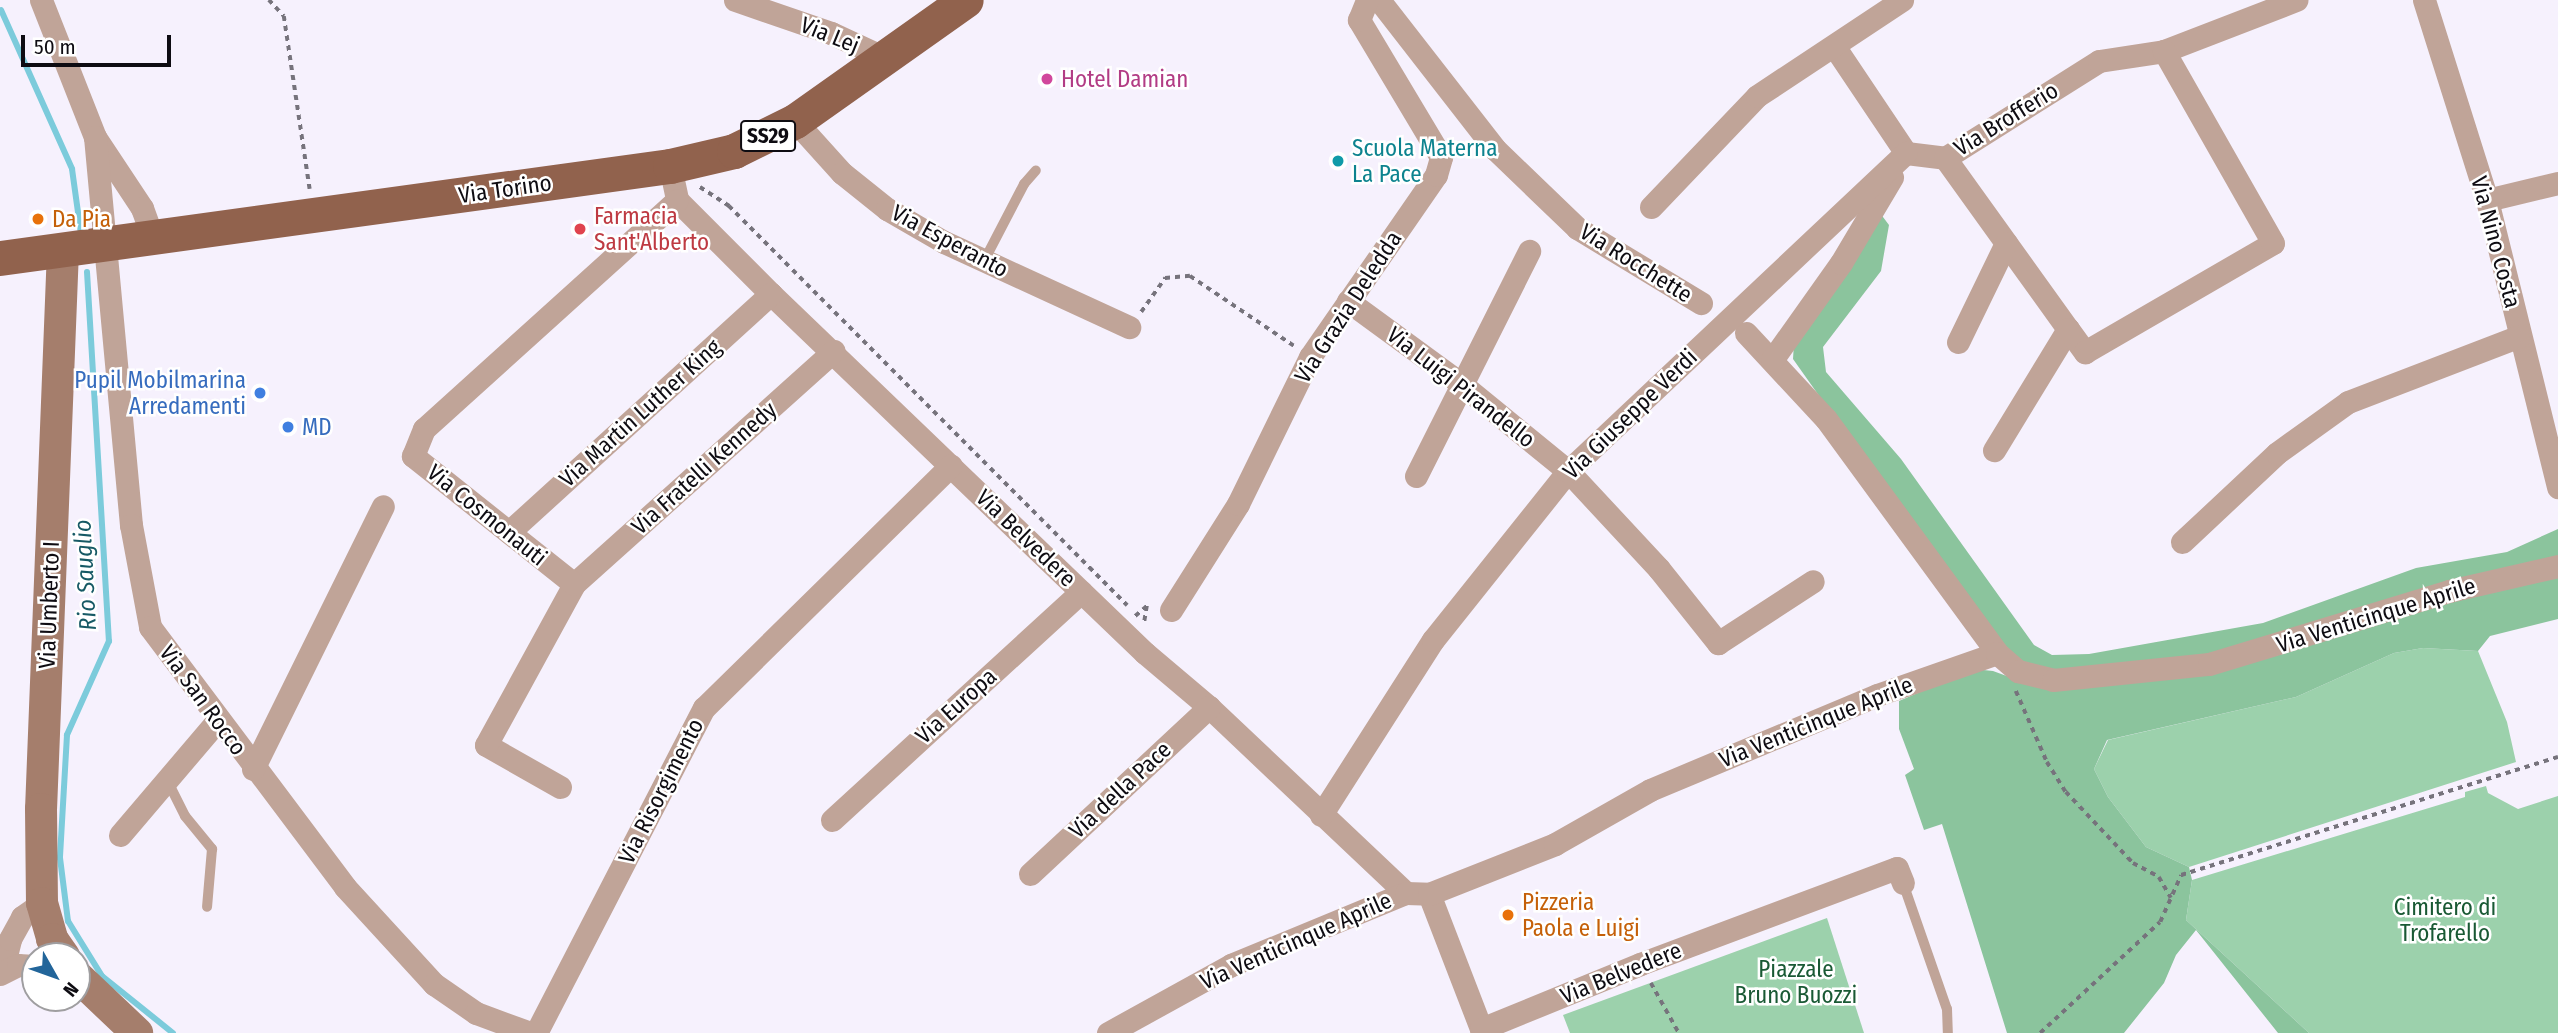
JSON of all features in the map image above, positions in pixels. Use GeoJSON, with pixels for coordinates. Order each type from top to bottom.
{"type":"FeatureCollection","features":[{"type":"Feature","properties":{"kind":"main road","name":"Via Torino"},"geometry":{"type":"LineString","coordinates":[[0,258],[313,216],[674,184],[795,121],[966,0]]}},
{"type":"Feature","properties":{"kind":"street"},"geometry":{"type":"LineString","coordinates":[[41,0],[95,138],[142,208],[153,238]]}},
{"type":"Feature","properties":{"kind":"street","name":"Via Lej"},"geometry":{"type":"LineString","coordinates":[[736,0],[831,33],[885,58]]}},
{"type":"Feature","properties":{"kind":"street","name":"Via Grazia Deledda"},"geometry":{"type":"LineString","coordinates":[[1171,610],[1238,504],[1310,357],[1436,176],[1441,158],[1359,20],[1367,0]]}},
{"type":"Feature","properties":{"kind":"street","name":"Via Rocchette"},"geometry":{"type":"LineString","coordinates":[[1380,0],[1495,149],[1577,228],[1701,303]]}},
{"type":"Feature","properties":{"kind":"street"},"geometry":{"type":"LineString","coordinates":[[1651,207],[1757,96],[1902,0]]}},
{"type":"Feature","properties":{"kind":"street","name":"Via Brofferio"},"geometry":{"type":"LineString","coordinates":[[1906,153],[1945,158],[2099,61],[2164,51],[2296,0]]}},
{"type":"Feature","properties":{"kind":"street","name":"Via Nino Costa"},"geometry":{"type":"LineString","coordinates":[[2424,0],[2487,200],[2558,487]]}},
{"type":"Feature","properties":{"kind":"street"},"geometry":{"type":"LineString","coordinates":[[1772,360],[1842,263],[1906,153],[1834,46]]}},
{"type":"Feature","properties":{"kind":"street"},"geometry":{"type":"LineString","coordinates":[[1945,158],[2085,352],[2273,243],[2164,51]]}},
{"type":"Feature","properties":{"kind":"street","name":"Via Esperanto"},"geometry":{"type":"LineString","coordinates":[[795,121],[842,173],[887,209],[984,261],[1129,327]]}},
{"type":"Feature","properties":{"kind":"street","name":"Via San Rocco"},"geometry":{"type":"LineString","coordinates":[[95,138],[131,525],[150,627],[253,769],[345,887],[434,984],[476,1013],[530,1033]]}},
{"type":"Feature","properties":{"kind":"street","name":"Via Giuseppe Verdi"},"geometry":{"type":"LineString","coordinates":[[1321,815],[1433,640],[1568,471],[1906,153]]}},
{"type":"Feature","properties":{"kind":"street"},"geometry":{"type":"LineString","coordinates":[[2487,200],[2558,183]]}},
{"type":"Feature","properties":{"kind":"street","name":"Via Belvedere"},"geometry":{"type":"LineString","coordinates":[[674,184],[771,294],[835,351],[1081,592],[1209,707],[1321,815],[1418,893],[1482,1031],[1640,964],[1900,876]]}},
{"type":"Feature","properties":{"kind":"street","name":"Via Cosmonauti"},"geometry":{"type":"LineString","coordinates":[[574,584],[413,456],[416,444],[424,429],[674,184]]}},
{"type":"Feature","properties":{"kind":"street"},"geometry":{"type":"LineString","coordinates":[[1958,342],[2006,243]]}},
{"type":"Feature","properties":{"kind":"street","name":"Via Umberto I"},"geometry":{"type":"LineString","coordinates":[[54,942],[43,903],[41,809],[63,250]]}},
{"type":"Feature","properties":{"kind":"street"},"geometry":{"type":"LineString","coordinates":[[1416,476],[1460,383],[1529,251]]}},
{"type":"Feature","properties":{"kind":"street","name":"Via Martin Luther King"},"geometry":{"type":"LineString","coordinates":[[509,532],[771,294]]}},
{"type":"Feature","properties":{"kind":"street","name":"Via Luigi Pirandello"},"geometry":{"type":"LineString","coordinates":[[1348,302],[1460,383],[1568,471],[1659,569],[1718,643],[1813,581]]}},
{"type":"Feature","properties":{"kind":"street"},"geometry":{"type":"LineString","coordinates":[[1994,450],[2068,329]]}},
{"type":"Feature","properties":{"kind":"street"},"geometry":{"type":"LineString","coordinates":[[1746,333],[1826,419],[1997,653]]}},
{"type":"Feature","properties":{"kind":"street"},"geometry":{"type":"LineString","coordinates":[[2182,542],[2277,453],[2348,402],[2520,336]]}},
{"type":"Feature","properties":{"kind":"street","name":"Via Fratelli Kennedy"},"geometry":{"type":"LineString","coordinates":[[574,584],[835,351]]}},
{"type":"Feature","properties":{"kind":"street","name":"Via Risorgimento"},"geometry":{"type":"LineString","coordinates":[[536,1033],[704,708],[951,464]]}},
{"type":"Feature","properties":{"kind":"street"},"geometry":{"type":"LineString","coordinates":[[253,769],[383,506]]}},
{"type":"Feature","properties":{"kind":"street","name":"Via Venticinque Aprile"},"geometry":{"type":"LineString","coordinates":[[1108,1033],[1231,965],[1555,844],[1650,790],[1877,695],[1997,653],[2018,671],[2053,680],[2209,664],[2449,591],[2558,566]]}},
{"type":"Feature","properties":{"kind":"street"},"geometry":{"type":"LineString","coordinates":[[560,787],[486,745],[574,584]]}},
{"type":"Feature","properties":{"kind":"street","name":"Via Europa"},"geometry":{"type":"LineString","coordinates":[[832,820],[1081,592]]}},
{"type":"Feature","properties":{"kind":"street","name":"Via della Pace"},"geometry":{"type":"LineString","coordinates":[[1030,874],[1209,707]]}},
{"type":"Feature","properties":{"kind":"street"},"geometry":{"type":"LineString","coordinates":[[120,835],[218,720]]}},
{"type":"Feature","properties":{"kind":"street"},"geometry":{"type":"LineString","coordinates":[[1,973],[10,939],[22,917],[43,903]]}},
{"type":"Feature","properties":{"kind":"street"},"geometry":{"type":"LineString","coordinates":[[1,973],[21,965]]}},
{"type":"Feature","properties":{"kind":"street","name":"Via Umberto I"},"geometry":{"type":"LineString","coordinates":[[91,988],[137,1033]]}},
{"type":"Feature","properties":{"kind":"lane"},"geometry":{"type":"LineString","coordinates":[[984,261],[1024,184],[1037,170]]}},
{"type":"Feature","properties":{"kind":"lane"},"geometry":{"type":"LineString","coordinates":[[167,780],[185,816],[212,849],[207,907]]}},
{"type":"Feature","properties":{"kind":"lane"},"geometry":{"type":"LineString","coordinates":[[1900,876],[1947,1009],[1948,1033]]}},
{"type":"Feature","properties":{"kind":"path"},"geometry":{"type":"LineString","coordinates":[[269,0],[284,16],[313,216]]}},
{"type":"Feature","properties":{"kind":"path"},"geometry":{"type":"LineString","coordinates":[[674,184],[694,183],[729,206],[1126,602],[1130,620],[1147,606],[1142,636],[1171,610]]}},
{"type":"Feature","properties":{"kind":"path"},"geometry":{"type":"LineString","coordinates":[[1129,327],[1166,278],[1190,276],[1310,357]]}},
{"type":"Feature","properties":{"kind":"path"},"geometry":{"type":"LineString","coordinates":[[1997,653],[2047,762],[2066,792],[2133,863],[2160,877],[2171,898]]}},
{"type":"Feature","properties":{"kind":"path"},"geometry":{"type":"LineString","coordinates":[[2040,1033],[2160,922],[2181,874],[2558,757]]}},
{"type":"Feature","properties":{"kind":"path"},"geometry":{"type":"LineString","coordinates":[[1640,964],[1679,1033]]}},
{"type":"Feature","properties":{"kind":"green space"},"geometry":{"type":"Polygon","coordinates":[[[1880,213],[1889,225],[1881,271],[1823,347],[1826,372],[1901,459],[2034,645],[2052,655],[2089,654],[2263,623],[2416,568],[2507,552],[2558,529],[2558,559],[2205,656],[2056,674],[2020,664],[1946,575],[1793,359],[1794,343],[1880,213]]]}},
{"type":"Feature","properties":{"kind":"green space"},"geometry":{"type":"Polygon","coordinates":[[[2558,574],[2558,619],[2490,636],[2478,651],[2423,648],[2394,653],[2296,697],[2107,740],[2094,769],[2108,797],[2146,847],[2189,867],[2192,880],[2186,920],[2309,1033],[2278,1033],[2196,930],[2176,955],[2164,983],[2124,1033],[2007,1033],[1942,824],[1924,830],[1905,775],[1914,769],[1899,729],[1899,701],[1974,669],[1993,671],[2037,687],[2180,676],[2283,654],[2452,596],[2558,574]]]}},
{"type":"Feature","properties":{"kind":"green space"},"geometry":{"type":"Polygon","coordinates":[[[2423,648],[2478,651],[2507,722],[2516,762],[2189,867],[2146,847],[2108,797],[2094,769],[2108,740],[2296,697],[2394,653],[2423,648]]]}},
{"type":"Feature","properties":{"kind":"green space","name":"Cimitero di Trofarello"},"geometry":{"type":"Polygon","coordinates":[[[2486,786],[2488,793],[2518,809],[2558,796],[2558,1033],[2309,1033],[2186,920],[2192,880],[2465,797],[2465,792],[2486,786]]]}},
{"type":"Feature","properties":{"kind":"green space","name":"Piazzale Bruno Buozzi"},"geometry":{"type":"Polygon","coordinates":[[[1827,918],[1864,1033],[1570,1033],[1563,1015],[1827,918]]]}},
{"type":"Feature","properties":{"kind":"waterway","name":"Rio Sauglio"},"geometry":{"type":"LineString","coordinates":[[1,10],[72,169],[81,234]]}},
{"type":"Feature","properties":{"kind":"waterway","name":"Rio Sauglio"},"geometry":{"type":"LineString","coordinates":[[87,272],[109,641],[67,735],[60,858],[68,921],[102,976],[173,1033]]}},
{"type":"Feature","properties":{"kind":"place","name":"Hotel Damian"},"geometry":{"type":"Point","coordinates":[1047,79]}},
{"type":"Feature","properties":{"kind":"place","name":"Scuola Materna La Pace"},"geometry":{"type":"Point","coordinates":[1338,161]}},
{"type":"Feature","properties":{"kind":"place","name":"Da Pia"},"geometry":{"type":"Point","coordinates":[38,219]}},
{"type":"Feature","properties":{"kind":"place","name":"Farmacia Sant'Alberto"},"geometry":{"type":"Point","coordinates":[580,229]}},
{"type":"Feature","properties":{"kind":"place","name":"Pupil Mobilmarina Arredamenti"},"geometry":{"type":"Point","coordinates":[260,393]}},
{"type":"Feature","properties":{"kind":"place","name":"MD"},"geometry":{"type":"Point","coordinates":[288,427]}},
{"type":"Feature","properties":{"kind":"place","name":"Pizzeria Paola e Luigi"},"geometry":{"type":"Point","coordinates":[1508,915]}}]}
